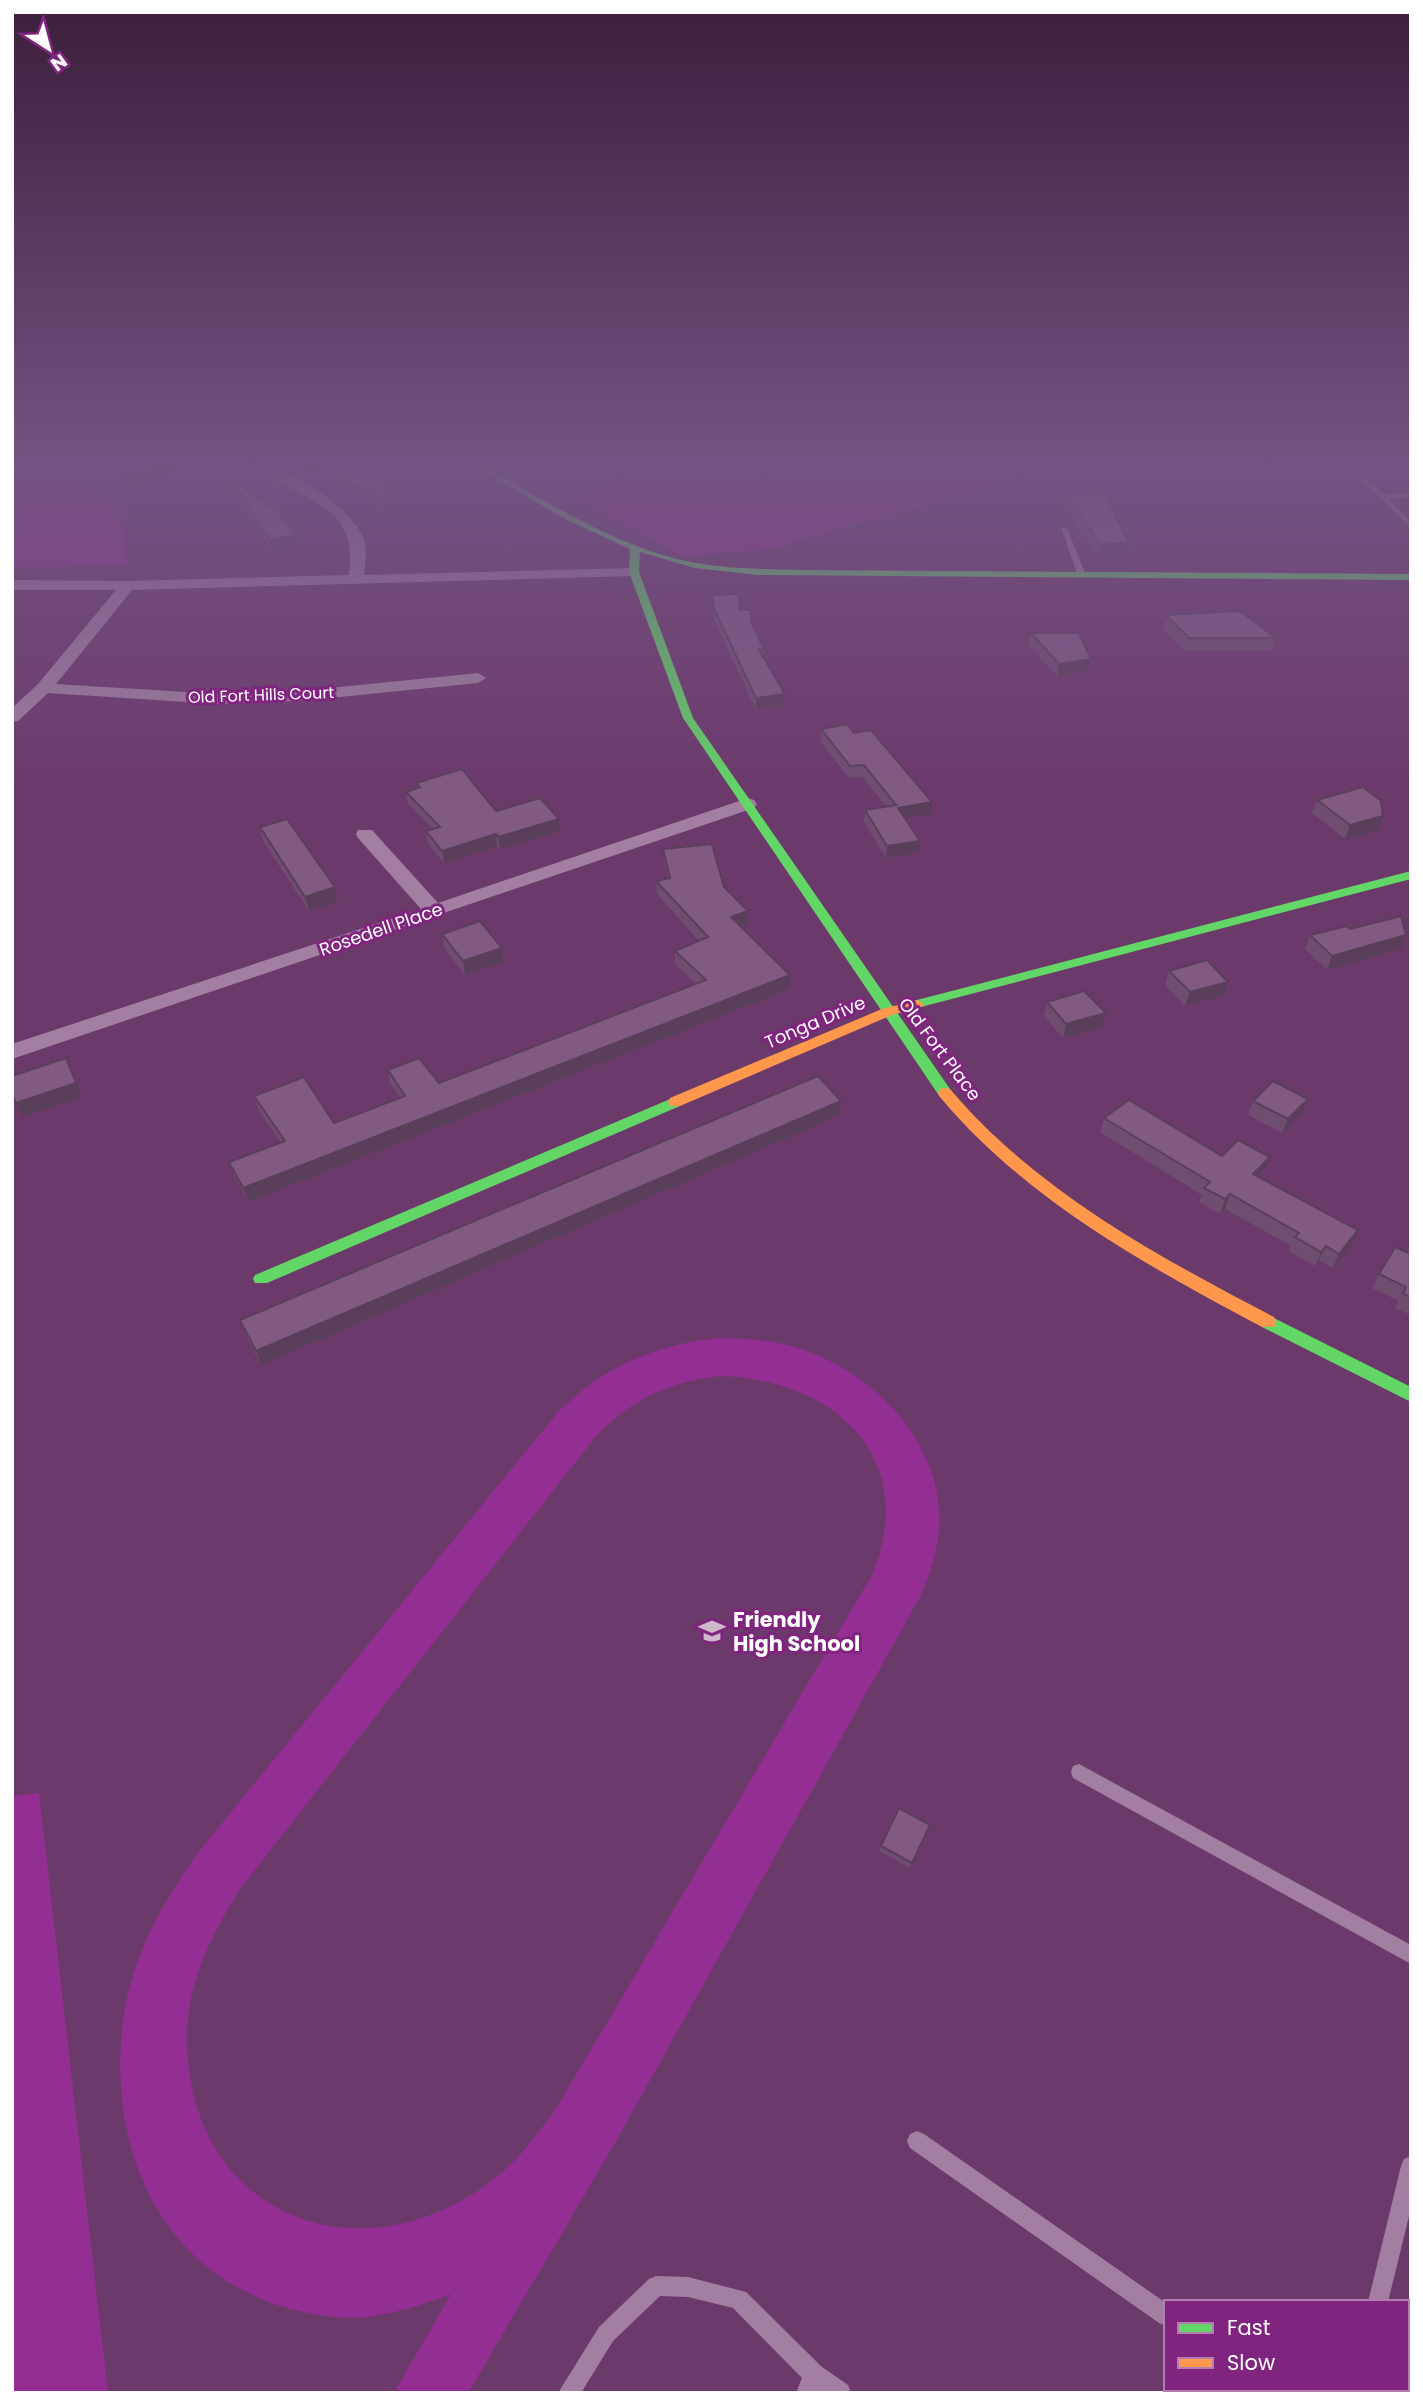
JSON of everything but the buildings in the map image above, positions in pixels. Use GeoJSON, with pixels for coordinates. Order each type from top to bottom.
{"type":"FeatureCollection","features":[{"type":"Feature","properties":{"kind":"street"},"geometry":{"type":"LineString","coordinates":[[356,574],[356,579]]}},
{"type":"Feature","properties":{"kind":"street"},"geometry":{"type":"LineString","coordinates":[[12,585],[128,586],[545,574]]}},
{"type":"Feature","properties":{"kind":"street","name":"Old Fort Place"},"geometry":{"type":"LineString","coordinates":[[635,574],[688,718],[887,1012],[952,1102],[1016,1162],[1105,1227],[1213,1294],[1411,1395]]}},
{"type":"Feature","properties":{"kind":"street"},"geometry":{"type":"LineString","coordinates":[[964,574],[1411,577]]}},
{"type":"Feature","properties":{"kind":"street"},"geometry":{"type":"LineString","coordinates":[[12,717],[44,688],[128,586]]}},
{"type":"Feature","properties":{"kind":"street","name":"Old Fort Hills Court"},"geometry":{"type":"LineString","coordinates":[[44,688],[218,699],[300,696],[478,678]]}},
{"type":"Feature","properties":{"kind":"street","name":"Rosedell Place"},"geometry":{"type":"LineString","coordinates":[[12,1052],[748,804]]}},
{"type":"Feature","properties":{"kind":"street"},"geometry":{"type":"LineString","coordinates":[[365,834],[434,911]]}},
{"type":"Feature","properties":{"kind":"street","name":"Tonga Drive"},"geometry":{"type":"LineString","coordinates":[[261,1279],[887,1012],[1411,875]]}},
{"type":"Feature","properties":{"kind":"lane"},"geometry":{"type":"LineString","coordinates":[[1079,1772],[1411,1955]]}},
{"type":"Feature","properties":{"kind":"lane"},"geometry":{"type":"LineString","coordinates":[[917,2141],[1164,2315]]}},
{"type":"Feature","properties":{"kind":"lane"},"geometry":{"type":"LineString","coordinates":[[1378,2300],[1411,2166]]}},
{"type":"Feature","properties":{"kind":"lane"},"geometry":{"type":"LineString","coordinates":[[569,2393],[606,2334],[656,2286],[688,2287],[739,2299],[810,2384],[840,2393]]}},
{"type":"Feature","properties":{"kind":"shaded area"},"geometry":{"type":"Polygon","coordinates":[[[717,1338],[791,1346],[821,1357],[849,1372],[875,1391],[898,1414],[916,1440],[930,1468],[938,1499],[939,1531],[932,1565],[920,1597],[611,2150],[468,2393],[394,2393],[451,2294],[376,2316],[323,2316],[281,2306],[236,2287],[199,2260],[169,2227],[147,2189],[131,2147],[122,2102],[120,2055],[130,1987],[152,1928],[196,1855],[558,1412],[612,1370],[651,1353],[717,1338]],[[720,1376],[668,1388],[624,1411],[597,1435],[243,1885],[231,1904],[210,1942],[195,1983],[187,2026],[187,2048],[197,2107],[220,2156],[253,2192],[295,2216],[342,2228],[392,2225],[444,2209],[494,2179],[536,2136],[557,2107],[872,1575],[884,1533],[885,1495],[875,1461],[857,1433],[831,1409],[799,1392],[761,1381],[720,1376]]]}},
{"type":"Feature","properties":{"kind":"shaded area"},"geometry":{"type":"Polygon","coordinates":[[[39,1793],[108,2393],[12,2393],[12,1796],[39,1793]]]}},
{"type":"Feature","properties":{"kind":"traffic: fast"},"geometry":{"type":"LineString","coordinates":[[635,574],[688,718],[945,1093]]}},
{"type":"Feature","properties":{"kind":"traffic: fast"},"geometry":{"type":"LineString","coordinates":[[990,574],[1411,577]]}},
{"type":"Feature","properties":{"kind":"traffic: fast"},"geometry":{"type":"LineString","coordinates":[[917,1004],[1411,875]]}},
{"type":"Feature","properties":{"kind":"traffic: fast"},"geometry":{"type":"LineString","coordinates":[[261,1279],[675,1102]]}},
{"type":"Feature","properties":{"kind":"traffic: fast"},"geometry":{"type":"LineString","coordinates":[[1268,1322],[1411,1395]]}},
{"type":"Feature","properties":{"kind":"traffic: slow"},"geometry":{"type":"LineString","coordinates":[[675,1102],[887,1012],[917,1004]]}},
{"type":"Feature","properties":{"kind":"traffic: slow"},"geometry":{"type":"LineString","coordinates":[[945,1093],[1017,1163],[1085,1215],[1157,1261],[1268,1322]]}},
{"type":"Feature","properties":{"kind":"place","name":"Friendly High School"},"geometry":{"type":"Point","coordinates":[712,1631]}}]}
